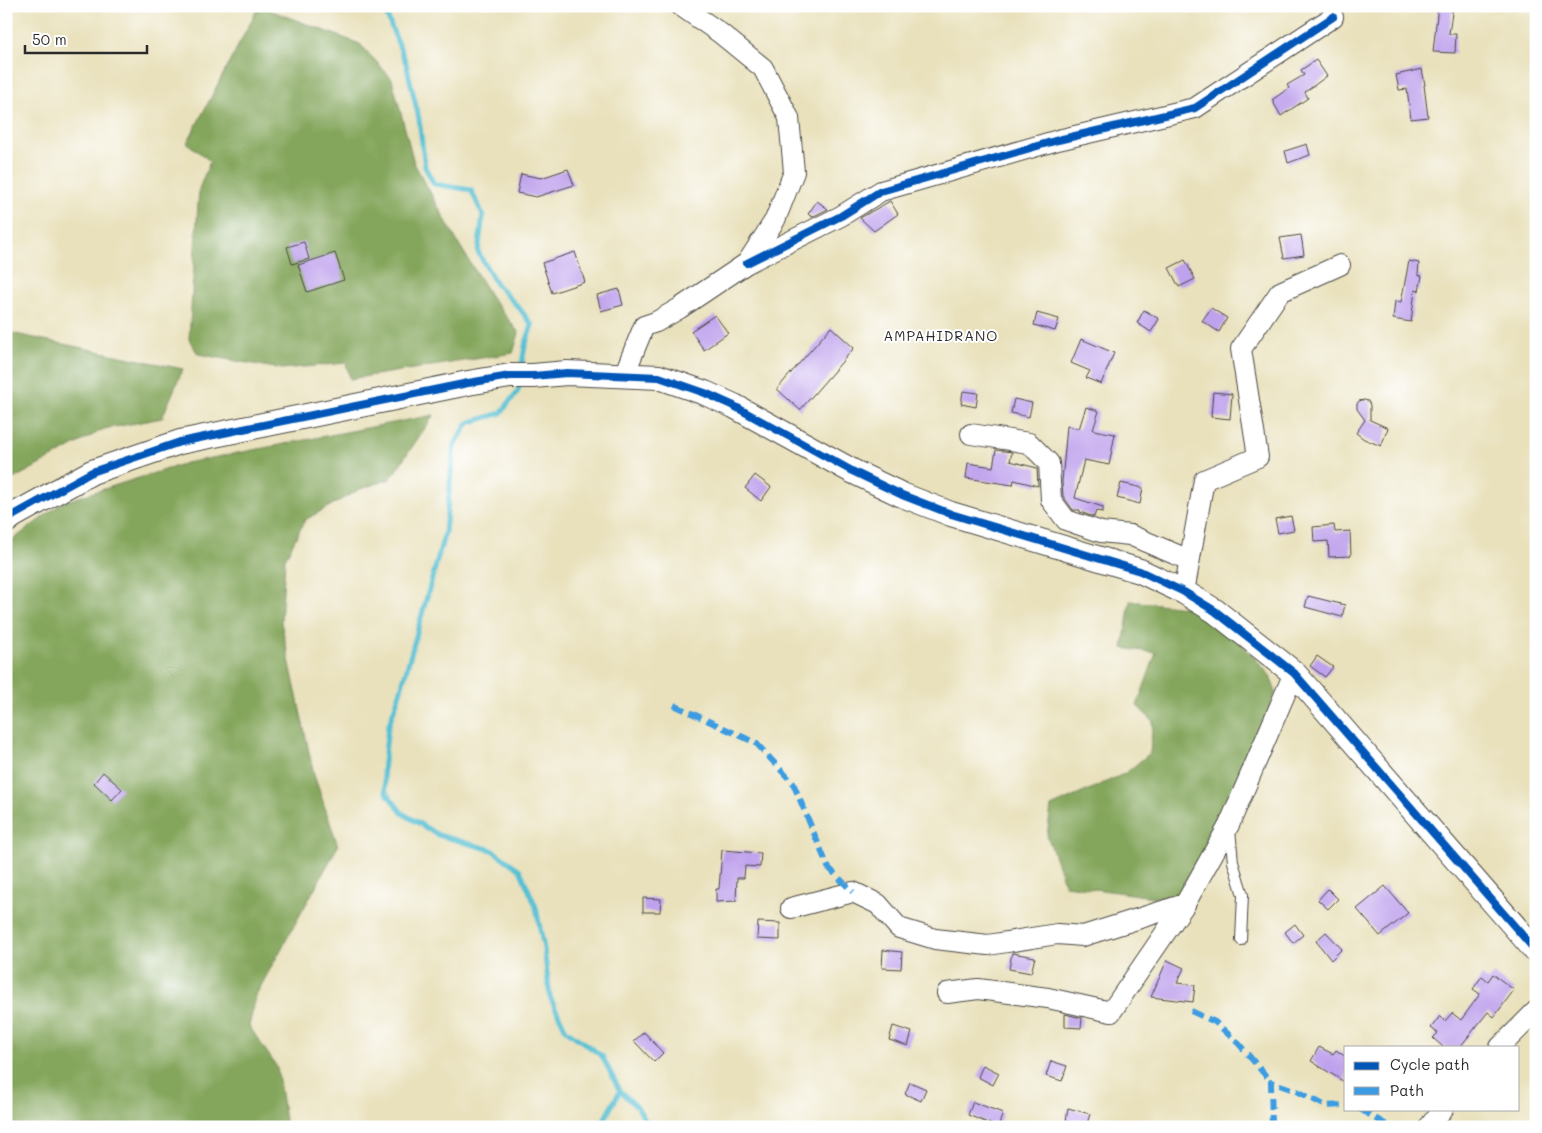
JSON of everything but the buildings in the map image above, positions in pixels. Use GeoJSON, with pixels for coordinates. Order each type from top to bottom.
{"type":"FeatureCollection","features":[{"type":"Feature","properties":{"kind":"street"},"geometry":{"type":"LineString","coordinates":[[680,6],[720,33],[763,68],[789,118],[794,172],[775,220],[747,263]]}},
{"type":"Feature","properties":{"kind":"street"},"geometry":{"type":"LineString","coordinates":[[624,375],[644,326],[656,322],[680,308],[747,263],[841,216],[881,191],[1058,140],[1195,108],[1333,17]]}},
{"type":"Feature","properties":{"kind":"street"},"geometry":{"type":"LineString","coordinates":[[1184,592],[1204,480],[1258,457],[1241,349],[1280,292],[1340,265]]}},
{"type":"Feature","properties":{"kind":"street"},"geometry":{"type":"LineString","coordinates":[[6,521],[92,472],[180,442],[510,376],[567,374],[659,377],[734,406],[852,471],[902,495],[951,514],[1140,571],[1184,592],[1215,611],[1294,674],[1536,951]]}},
{"type":"Feature","properties":{"kind":"street"},"geometry":{"type":"LineString","coordinates":[[971,434],[1029,443],[1049,462],[1051,500],[1066,520],[1101,532],[1130,535],[1189,560]]}},
{"type":"Feature","properties":{"kind":"street"},"geometry":{"type":"LineString","coordinates":[[947,993],[978,989],[1048,998],[1111,1012],[1185,904],[1230,825],[1294,674]]}},
{"type":"Feature","properties":{"kind":"street"},"geometry":{"type":"LineString","coordinates":[[791,908],[853,892],[878,904],[899,928],[935,939],[988,945],[1057,934],[1083,936],[1185,904]]}},
{"type":"Feature","properties":{"kind":"street"},"geometry":{"type":"LineString","coordinates":[[1501,1046],[1536,1011]]}},
{"type":"Feature","properties":{"kind":"street"},"geometry":{"type":"LineString","coordinates":[[1430,1127],[1442,1110]]}},
{"type":"Feature","properties":{"kind":"lane"},"geometry":{"type":"LineString","coordinates":[[1230,825],[1233,862],[1243,895],[1241,940]]}},
{"type":"Feature","properties":{"kind":"green space"},"geometry":{"type":"Polygon","coordinates":[[[259,6],[360,44],[392,79],[414,163],[457,241],[491,297],[519,333],[513,353],[350,379],[346,363],[281,369],[198,354],[189,339],[199,189],[210,161],[187,143],[259,6]]]}},
{"type":"Feature","properties":{"kind":"green space"},"geometry":{"type":"Polygon","coordinates":[[[6,332],[183,369],[162,418],[104,429],[6,483],[6,332]]]}},
{"type":"Feature","properties":{"kind":"green space"},"geometry":{"type":"Polygon","coordinates":[[[434,415],[390,479],[360,489],[305,520],[285,559],[281,622],[314,775],[338,846],[257,993],[249,1026],[277,1067],[286,1127],[6,1127],[6,545],[63,502],[186,463],[434,415]]]}},
{"type":"Feature","properties":{"kind":"green space"},"geometry":{"type":"Polygon","coordinates":[[[1130,601],[1186,607],[1222,622],[1269,674],[1276,692],[1216,828],[1175,900],[1065,885],[1047,835],[1051,807],[1126,773],[1150,753],[1153,721],[1137,706],[1156,653],[1123,648],[1130,601]]]}},
{"type":"Feature","properties":{"kind":"waterway"},"geometry":{"type":"LineString","coordinates":[[383,6],[406,63],[419,119],[425,167],[434,184],[471,190],[483,215],[478,252],[496,284],[520,309],[532,325],[525,346],[521,369]]}},
{"type":"Feature","properties":{"kind":"waterway"},"geometry":{"type":"LineString","coordinates":[[520,382],[518,391],[501,413],[468,423],[454,446],[445,532],[400,693],[388,727],[383,771],[386,792],[402,813],[438,835],[492,850],[520,870],[536,907],[550,997],[566,1030],[602,1056],[620,1091],[638,1108],[649,1127]]}},
{"type":"Feature","properties":{"kind":"waterway"},"geometry":{"type":"LineString","coordinates":[[600,1127],[620,1091]]}},
{"type":"Feature","properties":{"kind":"marked path"},"geometry":{"type":"LineString","coordinates":[[674,705],[756,743],[793,783],[828,867],[853,892]]}},
{"type":"Feature","properties":{"kind":"marked path"},"geometry":{"type":"LineString","coordinates":[[1191,1011],[1215,1022],[1239,1044],[1271,1082]]}},
{"type":"Feature","properties":{"kind":"marked path"},"geometry":{"type":"LineString","coordinates":[[1272,1127],[1271,1082],[1297,1091],[1326,1106],[1344,1105]]}},
{"type":"Feature","properties":{"kind":"marked path"},"geometry":{"type":"LineString","coordinates":[[1362,1110],[1390,1127]]}},
{"type":"Feature","properties":{"kind":"cycle path"},"geometry":{"type":"LineString","coordinates":[[747,263],[841,216],[881,191],[1058,140],[1195,108],[1333,17]]}},
{"type":"Feature","properties":{"kind":"cycle path"},"geometry":{"type":"LineString","coordinates":[[6,521],[92,472],[180,442],[510,376],[567,373],[659,377],[705,393],[734,406],[852,471],[902,495],[951,514],[1140,571],[1184,592],[1215,611],[1294,673],[1536,951]]}},
{"type":"Feature","properties":{"kind":"district","name":"AMPAHIDRANO"},"geometry":{"type":"Point","coordinates":[941,335]}}]}
